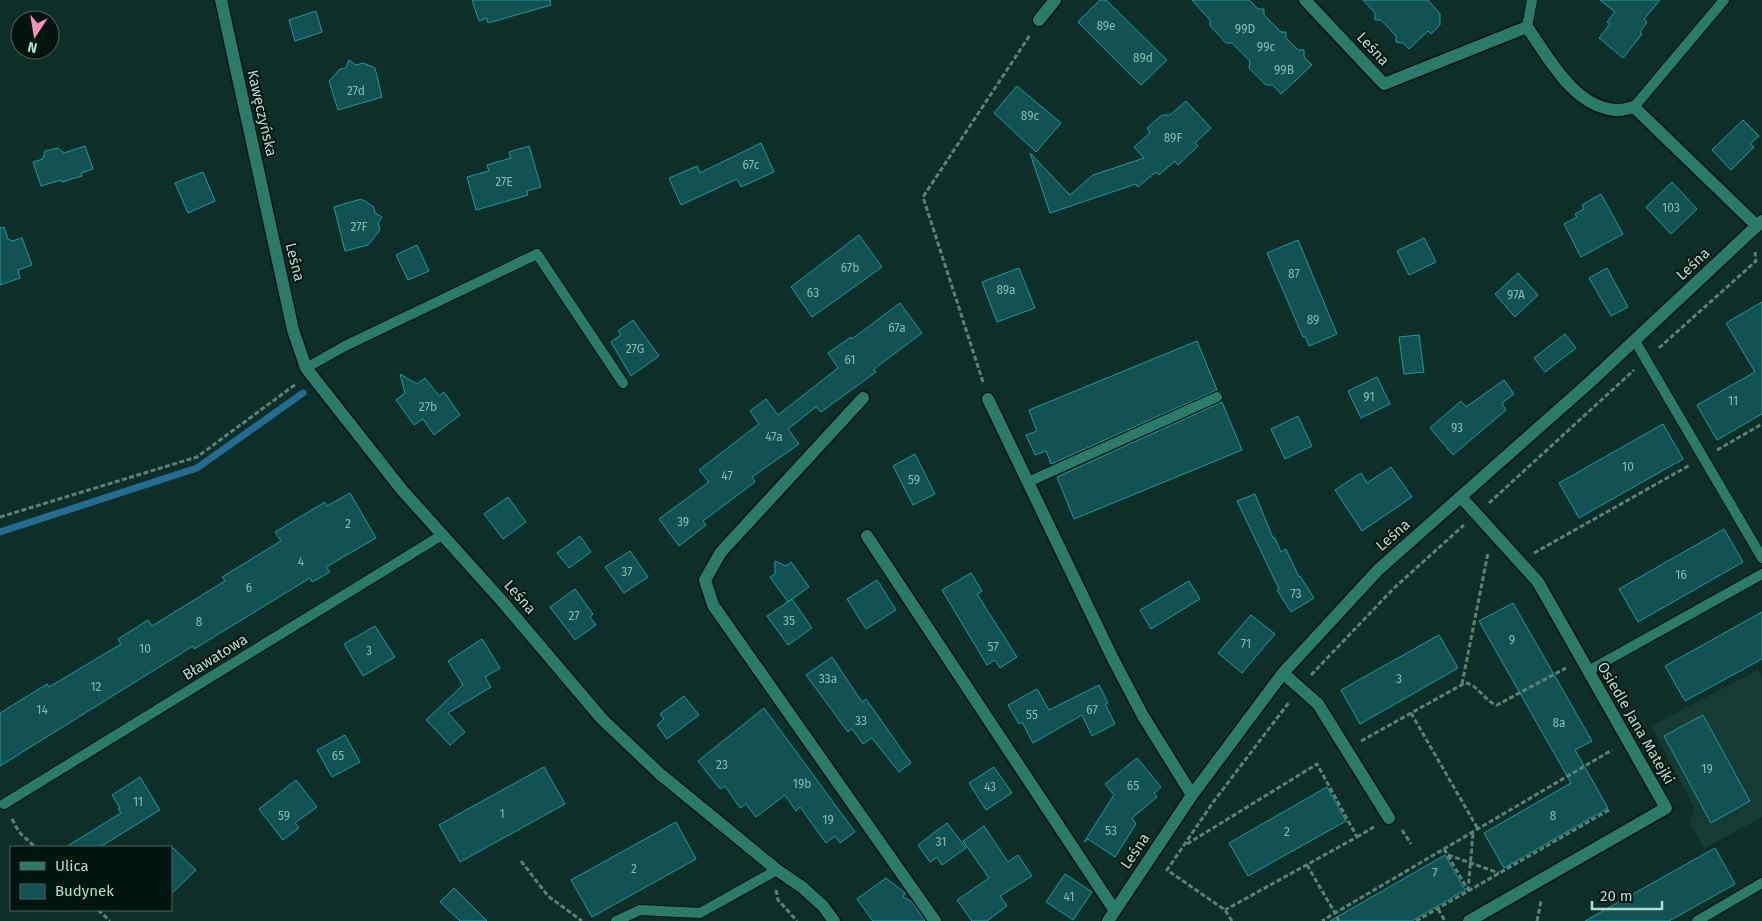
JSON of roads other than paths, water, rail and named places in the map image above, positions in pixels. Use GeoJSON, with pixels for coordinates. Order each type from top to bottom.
{"type":"FeatureCollection","features":[{"type":"Feature","properties":{"kind":"street","name":"Kawęczyńska"},"geometry":{"type":"LineString","coordinates":[[221,0],[270,233]]}},
{"type":"Feature","properties":{"kind":"street"},"geometry":{"type":"LineString","coordinates":[[1039,20],[1055,0]]}},
{"type":"Feature","properties":{"kind":"street","name":"Leśna"},"geometry":{"type":"LineString","coordinates":[[1305,0],[1384,84],[1527,27]]}},
{"type":"Feature","properties":{"kind":"street"},"geometry":{"type":"LineString","coordinates":[[1527,27],[1560,74],[1579,94],[1602,107],[1617,110],[1634,106]]}},
{"type":"Feature","properties":{"kind":"street","name":"Leśna"},"geometry":{"type":"LineString","coordinates":[[1111,916],[1192,795],[1283,673],[1378,570],[1760,226],[1634,106]]}},
{"type":"Feature","properties":{"kind":"street","name":"Leśna"},"geometry":{"type":"LineString","coordinates":[[270,233],[293,330],[308,371],[402,490],[501,600],[602,719],[638,754],[823,906],[834,921]]}},
{"type":"Feature","properties":{"kind":"street"},"geometry":{"type":"LineString","coordinates":[[862,398],[721,552],[705,580],[713,605],[935,921]]}},
{"type":"Feature","properties":{"kind":"street"},"geometry":{"type":"LineString","coordinates":[[988,399],[1113,659],[1143,716],[1192,795]]}},
{"type":"Feature","properties":{"kind":"street","name":"Osiedle Jana Matejki"},"geometry":{"type":"LineString","coordinates":[[1461,497],[1538,582],[1666,808],[1469,921]]}},
{"type":"Feature","properties":{"kind":"street"},"geometry":{"type":"LineString","coordinates":[[867,536],[1111,916]]}},
{"type":"Feature","properties":{"kind":"street"},"geometry":{"type":"LineString","coordinates":[[1283,673],[1318,704],[1388,818]]}},
{"type":"Feature","properties":{"kind":"lane"},"geometry":{"type":"LineString","coordinates":[[1527,27],[1532,0]]}},
{"type":"Feature","properties":{"kind":"lane"},"geometry":{"type":"LineString","coordinates":[[1634,106],[1724,0]]}},
{"type":"Feature","properties":{"kind":"lane"},"geometry":{"type":"LineString","coordinates":[[308,371],[345,346],[537,254],[623,384]]}},
{"type":"Feature","properties":{"kind":"lane"},"geometry":{"type":"LineString","coordinates":[[1635,340],[1762,558]]}},
{"type":"Feature","properties":{"kind":"lane"},"geometry":{"type":"LineString","coordinates":[[1028,482],[1217,397]]}},
{"type":"Feature","properties":{"kind":"lane","name":"Bławatowa"},"geometry":{"type":"LineString","coordinates":[[4,804],[442,535]]}},
{"type":"Feature","properties":{"kind":"lane"},"geometry":{"type":"LineString","coordinates":[[1588,671],[1762,574]]}},
{"type":"Feature","properties":{"kind":"lane"},"geometry":{"type":"LineString","coordinates":[[616,921],[640,910],[700,914],[777,870]]}},
{"type":"Feature","properties":{"kind":"lane"},"geometry":{"type":"LineString","coordinates":[[1697,921],[1762,882]]}},
{"type":"Feature","properties":{"kind":"waterway"},"geometry":{"type":"LineString","coordinates":[[0,532],[197,468],[303,393]]}}]}
